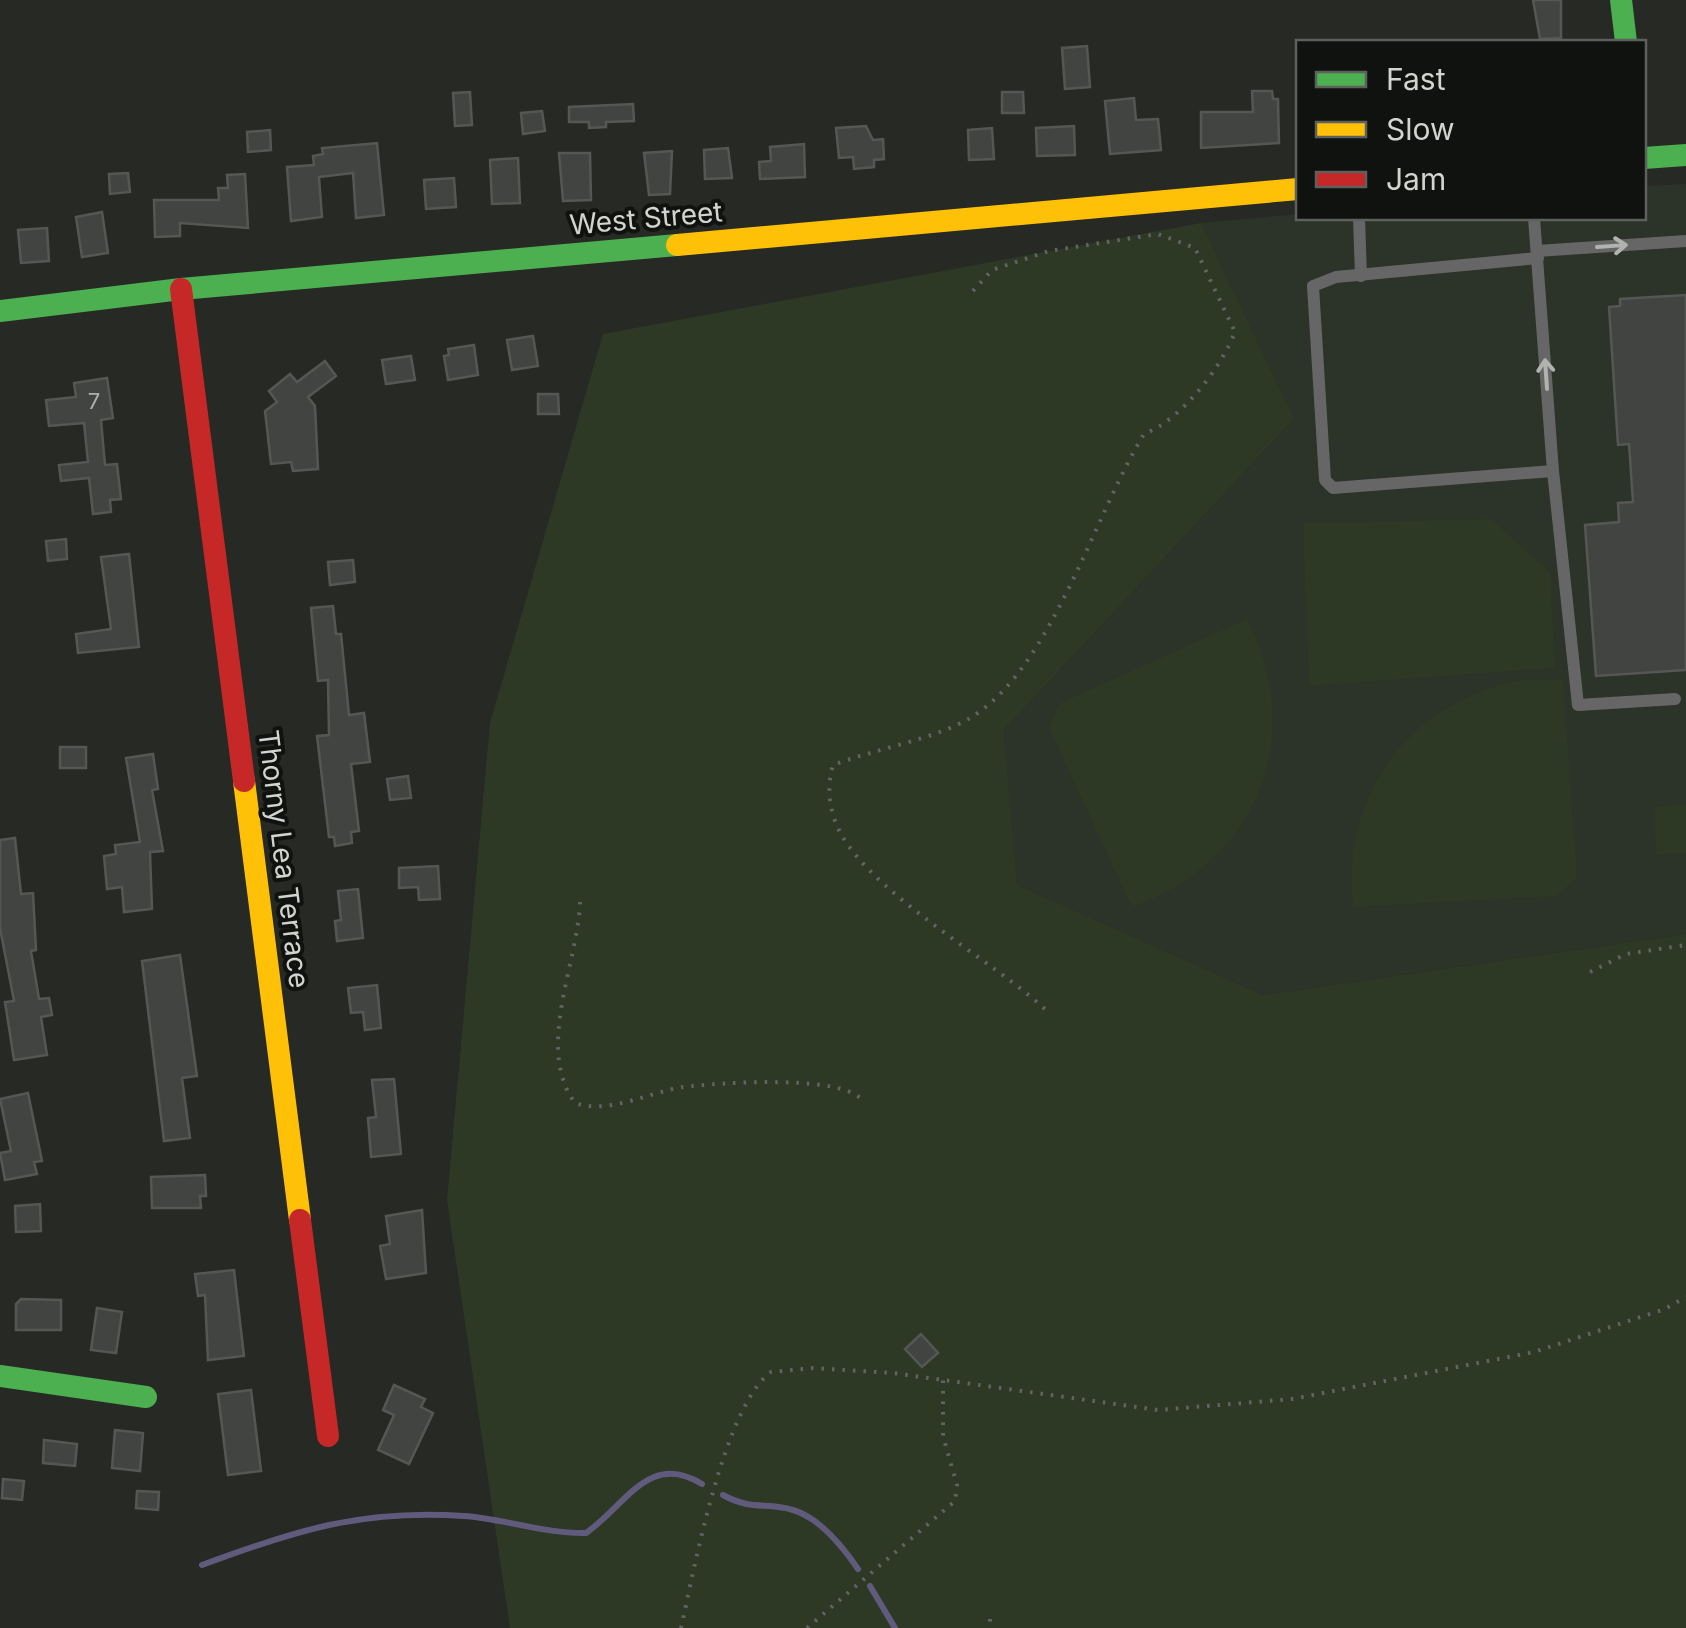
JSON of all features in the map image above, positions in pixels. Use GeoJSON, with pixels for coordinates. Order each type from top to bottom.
{"type":"FeatureCollection","features":[{"type":"Feature","properties":{"kind":"street"},"geometry":{"type":"LineString","coordinates":[[1621,0],[1626,40]]}},
{"type":"Feature","properties":{"kind":"street"},"geometry":{"type":"LineString","coordinates":[[1646,158],[1686,155]]}},
{"type":"Feature","properties":{"kind":"street","name":"West Street"},"geometry":{"type":"LineString","coordinates":[[0,310],[181,290],[1296,189]]}},
{"type":"Feature","properties":{"kind":"street","name":"Thorny Lea Terrace"},"geometry":{"type":"LineString","coordinates":[[181,290],[328,1436]]}},
{"type":"Feature","properties":{"kind":"street"},"geometry":{"type":"LineString","coordinates":[[0,1376],[146,1397]]}},
{"type":"Feature","properties":{"kind":"lane"},"geometry":{"type":"LineString","coordinates":[[1358,220],[1361,276]]}},
{"type":"Feature","properties":{"kind":"lane"},"geometry":{"type":"LineString","coordinates":[[1534,220],[1553,471],[1578,705],[1675,699]]}},
{"type":"Feature","properties":{"kind":"lane"},"geometry":{"type":"LineString","coordinates":[[1553,471],[1328,486],[1313,286],[1324,279],[1686,240]]}},
{"type":"Feature","properties":{"kind":"path"},"geometry":{"type":"LineString","coordinates":[[973,292],[992,270],[1049,251],[1158,234],[1194,248],[1235,332],[1205,380],[1162,427],[1144,434],[1035,648],[1008,690],[968,720],[833,765],[828,786],[834,821],[862,859],[902,898],[1049,1013]]}},
{"type":"Feature","properties":{"kind":"path"},"geometry":{"type":"LineString","coordinates":[[580,902],[560,1038],[566,1090],[575,1103],[598,1107],[683,1088],[802,1084],[840,1087],[860,1099]]}},
{"type":"Feature","properties":{"kind":"path"},"geometry":{"type":"LineString","coordinates":[[1590,972],[1626,954],[1686,945]]}},
{"type":"Feature","properties":{"kind":"path"},"geometry":{"type":"LineString","coordinates":[[680,1628],[707,1505],[749,1396],[771,1372],[813,1368],[943,1380],[1158,1410],[1292,1399],[1534,1352],[1664,1309],[1686,1297]]}},
{"type":"Feature","properties":{"kind":"path"},"geometry":{"type":"LineString","coordinates":[[807,1628],[955,1500],[957,1484],[943,1436],[943,1380]]}},
{"type":"Feature","properties":{"kind":"path"},"geometry":{"type":"LineString","coordinates":[[990,1619],[990,1628]]}},
{"type":"Feature","properties":{"kind":"shaded area"},"geometry":{"type":"Polygon","coordinates":[[[1686,184],[1686,934],[1263,995],[1016,885],[1004,730],[1293,420],[1201,223],[1296,214],[1296,220],[1646,220],[1646,186],[1686,184]]]}},
{"type":"Feature","properties":{"kind":"green space"},"geometry":{"type":"Polygon","coordinates":[[[1201,223],[1294,419],[1004,730],[1017,885],[1263,995],[1686,934],[1686,1628],[510,1628],[447,1200],[490,723],[603,334],[1201,223]]]}},
{"type":"Feature","properties":{"kind":"green space"},"geometry":{"type":"Polygon","coordinates":[[[1491,519],[1550,572],[1555,668],[1309,686],[1303,523],[1491,519]]]}},
{"type":"Feature","properties":{"kind":"green space"},"geometry":{"type":"Polygon","coordinates":[[[1247,619],[1265,663],[1272,708],[1270,750],[1259,791],[1239,828],[1211,860],[1175,887],[1132,907],[1049,728],[1060,703],[1247,619]]]}},
{"type":"Feature","properties":{"kind":"green space"},"geometry":{"type":"Polygon","coordinates":[[[1523,680],[1563,680],[1577,877],[1557,896],[1353,907],[1352,865],[1358,826],[1372,790],[1391,758],[1447,708],[1483,691],[1523,680]]]}},
{"type":"Feature","properties":{"kind":"green space"},"geometry":{"type":"Polygon","coordinates":[[[1686,805],[1686,853],[1656,855],[1654,806],[1686,805]]]}},
{"type":"Feature","properties":{"kind":"building"},"geometry":{"type":"Polygon","coordinates":[[[1533,0],[1561,0],[1561,38],[1540,39],[1533,0]]]}},
{"type":"Feature","properties":{"kind":"building"},"geometry":{"type":"Polygon","coordinates":[[[1087,46],[1090,87],[1065,89],[1062,48],[1087,46]]]}},
{"type":"Feature","properties":{"kind":"building"},"geometry":{"type":"Polygon","coordinates":[[[1252,91],[1272,91],[1273,99],[1278,99],[1279,143],[1201,148],[1201,112],[1253,112],[1252,91]]]}},
{"type":"Feature","properties":{"kind":"building"},"geometry":{"type":"Polygon","coordinates":[[[470,92],[472,125],[455,126],[453,93],[470,92]]]}},
{"type":"Feature","properties":{"kind":"building"},"geometry":{"type":"Polygon","coordinates":[[[1002,92],[1023,92],[1024,113],[1002,113],[1002,92]]]}},
{"type":"Feature","properties":{"kind":"building"},"geometry":{"type":"Polygon","coordinates":[[[1134,98],[1136,120],[1158,119],[1161,150],[1110,154],[1105,101],[1134,98]]]}},
{"type":"Feature","properties":{"kind":"building"},"geometry":{"type":"Polygon","coordinates":[[[633,104],[634,121],[606,122],[606,127],[589,128],[589,122],[569,122],[569,107],[633,104]]]}},
{"type":"Feature","properties":{"kind":"building"},"geometry":{"type":"Polygon","coordinates":[[[542,111],[545,131],[523,134],[521,113],[542,111]]]}},
{"type":"Feature","properties":{"kind":"building"},"geometry":{"type":"Polygon","coordinates":[[[866,126],[873,140],[883,139],[884,159],[874,160],[874,167],[854,169],[853,157],[839,158],[836,128],[866,126]]]}},
{"type":"Feature","properties":{"kind":"building"},"geometry":{"type":"Polygon","coordinates":[[[1074,126],[1075,155],[1037,156],[1036,128],[1074,126]]]}},
{"type":"Feature","properties":{"kind":"building"},"geometry":{"type":"Polygon","coordinates":[[[992,128],[994,159],[969,160],[968,130],[992,128]]]}},
{"type":"Feature","properties":{"kind":"building"},"geometry":{"type":"Polygon","coordinates":[[[270,130],[271,150],[248,152],[247,132],[270,130]]]}},
{"type":"Feature","properties":{"kind":"building"},"geometry":{"type":"Polygon","coordinates":[[[377,143],[384,215],[356,218],[353,173],[319,177],[322,217],[291,221],[287,167],[314,165],[313,156],[323,154],[322,148],[377,143]]]}},
{"type":"Feature","properties":{"kind":"building"},"geometry":{"type":"Polygon","coordinates":[[[804,144],[805,177],[760,179],[759,162],[771,161],[770,147],[804,144]]]}},
{"type":"Feature","properties":{"kind":"building"},"geometry":{"type":"Polygon","coordinates":[[[728,148],[732,178],[705,179],[704,150],[728,148]]]}},
{"type":"Feature","properties":{"kind":"building"},"geometry":{"type":"Polygon","coordinates":[[[672,151],[670,194],[649,195],[644,153],[672,151]]]}},
{"type":"Feature","properties":{"kind":"building"},"geometry":{"type":"Polygon","coordinates":[[[559,153],[590,153],[591,200],[563,201],[559,153]]]}},
{"type":"Feature","properties":{"kind":"building"},"geometry":{"type":"Polygon","coordinates":[[[518,158],[520,203],[492,204],[490,160],[518,158]]]}},
{"type":"Feature","properties":{"kind":"building"},"geometry":{"type":"Polygon","coordinates":[[[128,173],[130,192],[110,194],[109,174],[128,173]]]}},
{"type":"Feature","properties":{"kind":"building"},"geometry":{"type":"Polygon","coordinates":[[[245,174],[248,228],[180,223],[180,236],[155,237],[154,200],[219,200],[218,188],[228,188],[227,175],[245,174]]]}},
{"type":"Feature","properties":{"kind":"building"},"geometry":{"type":"Polygon","coordinates":[[[454,178],[456,207],[426,209],[424,180],[454,178]]]}},
{"type":"Feature","properties":{"kind":"building"},"geometry":{"type":"Polygon","coordinates":[[[102,212],[108,253],[82,257],[76,217],[102,212]]]}},
{"type":"Feature","properties":{"kind":"building"},"geometry":{"type":"Polygon","coordinates":[[[47,228],[49,261],[21,263],[18,230],[47,228]]]}},
{"type":"Feature","properties":{"kind":"building"},"geometry":{"type":"Polygon","coordinates":[[[1686,295],[1686,670],[1596,676],[1585,525],[1619,522],[1618,503],[1633,502],[1629,444],[1618,445],[1609,307],[1620,306],[1620,299],[1686,295]]]}},
{"type":"Feature","properties":{"kind":"building"},"geometry":{"type":"Polygon","coordinates":[[[533,336],[538,366],[512,370],[507,340],[533,336]]]}},
{"type":"Feature","properties":{"kind":"building"},"geometry":{"type":"Polygon","coordinates":[[[474,345],[478,375],[448,380],[444,356],[449,355],[448,349],[474,345]]]}},
{"type":"Feature","properties":{"kind":"building"},"geometry":{"type":"Polygon","coordinates":[[[411,356],[415,380],[386,384],[382,360],[411,356]]]}},
{"type":"Feature","properties":{"kind":"building"},"geometry":{"type":"Polygon","coordinates":[[[325,361],[336,376],[308,397],[315,406],[318,469],[293,471],[291,462],[271,464],[265,411],[277,402],[269,391],[290,374],[297,382],[325,361]]]}},
{"type":"Feature","properties":{"kind":"building"},"geometry":{"type":"Polygon","coordinates":[[[107,378],[113,418],[101,420],[105,465],[117,464],[121,499],[110,500],[111,512],[93,514],[89,478],[61,481],[59,465],[88,462],[84,423],[49,426],[46,400],[76,397],[74,383],[107,378]]]}},
{"type":"Feature","properties":{"kind":"building"},"geometry":{"type":"Polygon","coordinates":[[[538,394],[558,394],[559,414],[538,414],[538,394]]]}},
{"type":"Feature","properties":{"kind":"building"},"geometry":{"type":"Polygon","coordinates":[[[66,539],[67,559],[48,561],[46,541],[66,539]]]}},
{"type":"Feature","properties":{"kind":"building"},"geometry":{"type":"Polygon","coordinates":[[[129,554],[139,647],[78,653],[76,634],[111,629],[101,557],[129,554]]]}},
{"type":"Feature","properties":{"kind":"building"},"geometry":{"type":"Polygon","coordinates":[[[353,560],[355,582],[330,585],[328,562],[353,560]]]}},
{"type":"Feature","properties":{"kind":"building"},"geometry":{"type":"Polygon","coordinates":[[[333,606],[336,634],[341,634],[349,715],[364,713],[370,762],[351,764],[359,831],[351,832],[352,843],[335,846],[334,837],[329,837],[317,736],[329,735],[328,680],[318,681],[311,608],[333,606]]]}},
{"type":"Feature","properties":{"kind":"building"},"geometry":{"type":"Polygon","coordinates":[[[60,747],[86,747],[86,768],[60,768],[60,747]]]}},
{"type":"Feature","properties":{"kind":"building"},"geometry":{"type":"Polygon","coordinates":[[[153,754],[158,789],[152,790],[163,851],[150,852],[152,909],[124,912],[122,887],[107,889],[104,856],[116,854],[115,845],[140,842],[126,758],[153,754]]]}},
{"type":"Feature","properties":{"kind":"building"},"geometry":{"type":"Polygon","coordinates":[[[408,776],[411,798],[390,800],[387,779],[408,776]]]}},
{"type":"Feature","properties":{"kind":"building"},"geometry":{"type":"Polygon","coordinates":[[[15,838],[21,894],[33,893],[36,950],[31,951],[39,999],[49,998],[52,1015],[41,1017],[47,1055],[14,1060],[5,1002],[14,1001],[0,928],[0,840],[15,838]]]}},
{"type":"Feature","properties":{"kind":"building"},"geometry":{"type":"Polygon","coordinates":[[[438,866],[440,899],[419,900],[418,887],[399,888],[399,868],[438,866]]]}},
{"type":"Feature","properties":{"kind":"building"},"geometry":{"type":"Polygon","coordinates":[[[358,889],[363,938],[337,941],[335,921],[341,920],[338,891],[358,889]]]}},
{"type":"Feature","properties":{"kind":"building"},"geometry":{"type":"Polygon","coordinates":[[[180,955],[197,1076],[182,1078],[190,1138],[164,1141],[142,961],[180,955]]]}},
{"type":"Feature","properties":{"kind":"building"},"geometry":{"type":"Polygon","coordinates":[[[377,985],[381,1028],[365,1030],[363,1012],[351,1013],[348,988],[377,985]]]}},
{"type":"Feature","properties":{"kind":"building"},"geometry":{"type":"Polygon","coordinates":[[[394,1079],[401,1154],[371,1157],[368,1118],[376,1117],[372,1080],[394,1079]]]}},
{"type":"Feature","properties":{"kind":"building"},"geometry":{"type":"Polygon","coordinates":[[[28,1093],[42,1161],[34,1162],[37,1174],[5,1180],[0,1153],[11,1151],[0,1099],[28,1093]]]}},
{"type":"Feature","properties":{"kind":"building"},"geometry":{"type":"Polygon","coordinates":[[[205,1175],[206,1196],[200,1196],[201,1208],[152,1208],[151,1177],[205,1175]]]}},
{"type":"Feature","properties":{"kind":"building"},"geometry":{"type":"Polygon","coordinates":[[[40,1204],[41,1231],[16,1232],[15,1206],[40,1204]]]}},
{"type":"Feature","properties":{"kind":"building"},"geometry":{"type":"Polygon","coordinates":[[[422,1210],[426,1273],[386,1279],[380,1246],[390,1244],[386,1216],[422,1210]]]}},
{"type":"Feature","properties":{"kind":"building"},"geometry":{"type":"Polygon","coordinates":[[[234,1270],[244,1356],[208,1360],[205,1295],[198,1296],[195,1274],[234,1270]]]}},
{"type":"Feature","properties":{"kind":"building"},"geometry":{"type":"Polygon","coordinates":[[[21,1299],[61,1300],[61,1330],[16,1330],[16,1304],[21,1299]]]}},
{"type":"Feature","properties":{"kind":"building"},"geometry":{"type":"Polygon","coordinates":[[[97,1308],[122,1312],[116,1353],[91,1350],[97,1308]]]}},
{"type":"Feature","properties":{"kind":"building"},"geometry":{"type":"Polygon","coordinates":[[[921,1334],[938,1353],[922,1367],[905,1349],[921,1334]]]}},
{"type":"Feature","properties":{"kind":"building"},"geometry":{"type":"Polygon","coordinates":[[[394,1385],[425,1399],[421,1407],[433,1413],[409,1464],[378,1450],[394,1415],[383,1410],[394,1385]]]}},
{"type":"Feature","properties":{"kind":"building"},"geometry":{"type":"Polygon","coordinates":[[[251,1390],[261,1471],[228,1475],[218,1394],[251,1390]]]}},
{"type":"Feature","properties":{"kind":"building"},"geometry":{"type":"Polygon","coordinates":[[[115,1430],[143,1433],[140,1471],[112,1468],[115,1430]]]}},
{"type":"Feature","properties":{"kind":"building"},"geometry":{"type":"Polygon","coordinates":[[[44,1440],[77,1444],[75,1466],[43,1463],[44,1440]]]}},
{"type":"Feature","properties":{"kind":"building"},"geometry":{"type":"Polygon","coordinates":[[[3,1479],[24,1481],[22,1500],[2,1498],[3,1479]]]}},
{"type":"Feature","properties":{"kind":"building"},"geometry":{"type":"Polygon","coordinates":[[[137,1491],[159,1492],[158,1510],[136,1508],[137,1491]]]}},
{"type":"Feature","properties":{"kind":"waterway"},"geometry":{"type":"LineString","coordinates":[[202,1565],[300,1532],[394,1516],[464,1516],[586,1533],[653,1478],[683,1475],[702,1484]]}},
{"type":"Feature","properties":{"kind":"waterway"},"geometry":{"type":"LineString","coordinates":[[723,1495],[742,1503],[803,1514],[830,1534],[858,1569]]}},
{"type":"Feature","properties":{"kind":"waterway"},"geometry":{"type":"LineString","coordinates":[[870,1586],[895,1628]]}},
{"type":"Feature","properties":{"kind":"traffic: fast"},"geometry":{"type":"LineString","coordinates":[[1621,0],[1626,40]]}},
{"type":"Feature","properties":{"kind":"traffic: fast"},"geometry":{"type":"LineString","coordinates":[[1646,158],[1686,155]]}},
{"type":"Feature","properties":{"kind":"traffic: fast"},"geometry":{"type":"LineString","coordinates":[[0,311],[181,289],[677,245]]}},
{"type":"Feature","properties":{"kind":"traffic: fast"},"geometry":{"type":"LineString","coordinates":[[0,1376],[146,1397]]}},
{"type":"Feature","properties":{"kind":"traffic: slow"},"geometry":{"type":"LineString","coordinates":[[677,245],[1296,189]]}},
{"type":"Feature","properties":{"kind":"traffic: slow"},"geometry":{"type":"LineString","coordinates":[[244,781],[300,1220]]}},
{"type":"Feature","properties":{"kind":"traffic: jam"},"geometry":{"type":"LineString","coordinates":[[181,289],[244,781]]}},
{"type":"Feature","properties":{"kind":"traffic: jam"},"geometry":{"type":"LineString","coordinates":[[300,1220],[328,1436]]}}]}
